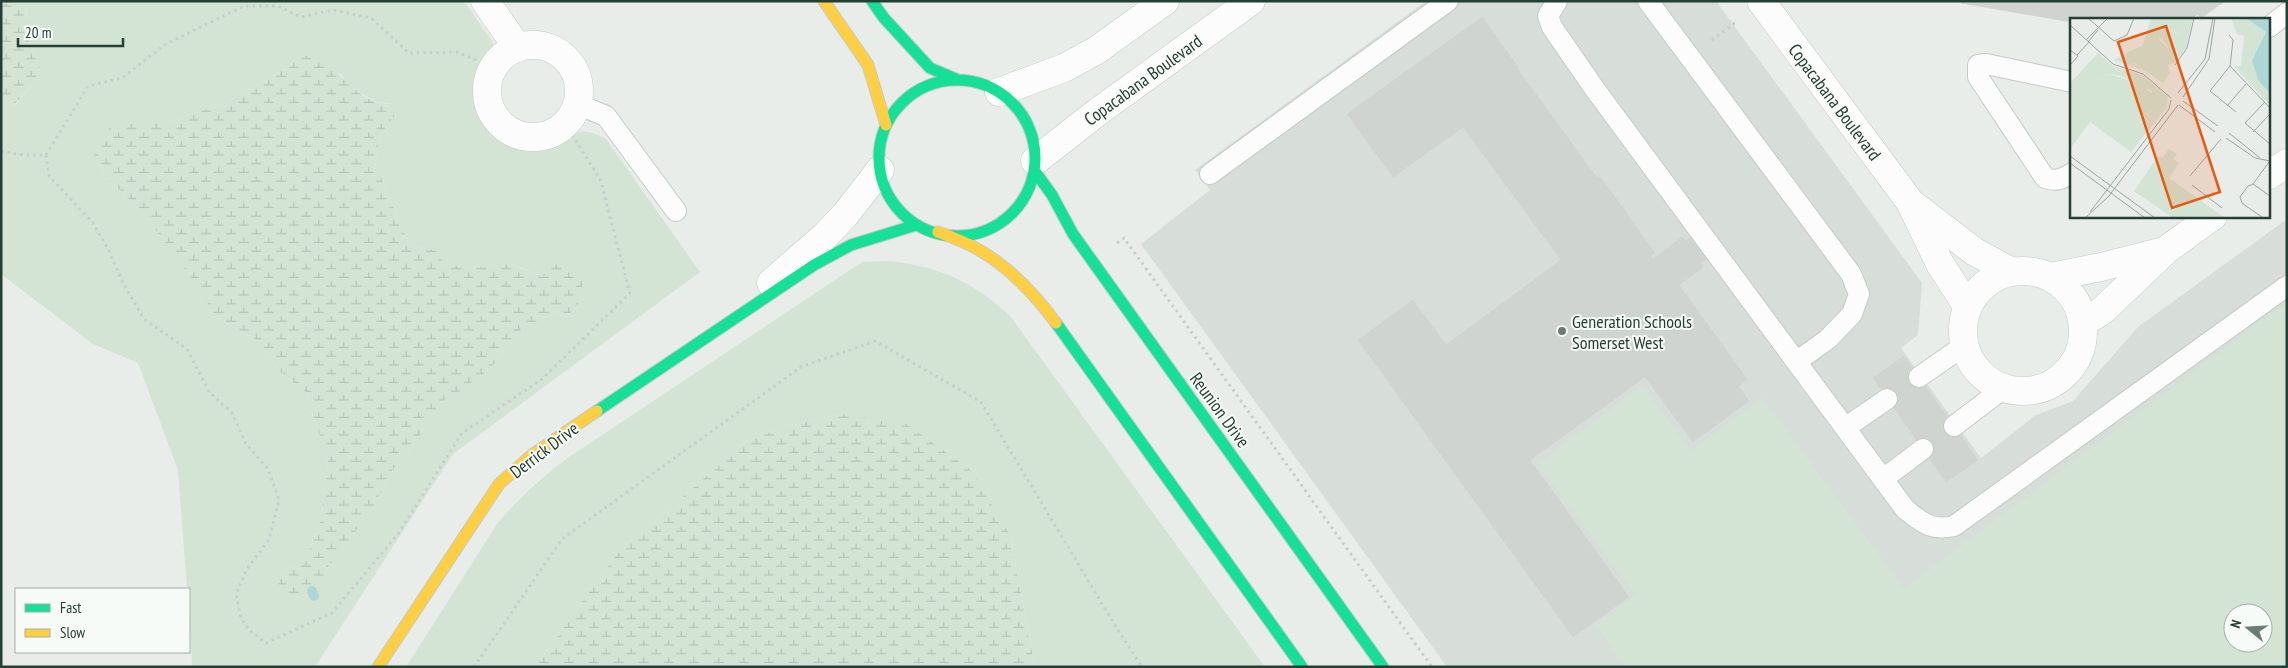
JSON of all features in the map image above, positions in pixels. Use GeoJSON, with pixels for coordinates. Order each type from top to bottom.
{"type":"FeatureCollection","features":[{"type":"Feature","properties":{"kind":"street"},"geometry":{"type":"LineString","coordinates":[[485,1],[518,48]]}},
{"type":"Feature","properties":{"kind":"street"},"geometry":{"type":"LineString","coordinates":[[824,1],[868,64],[886,124]]}},
{"type":"Feature","properties":{"kind":"street"},"geometry":{"type":"LineString","coordinates":[[872,1],[884,18],[930,68],[956,80],[978,83],[999,92],[1014,105],[1026,121],[1033,140],[1035,165],[1028,189],[1019,205],[1006,218],[991,228],[973,234],[955,236],[938,232]]}},
{"type":"Feature","properties":{"kind":"street"},"geometry":{"type":"LineString","coordinates":[[999,92],[1064,68],[1097,50],[1165,1]]}},
{"type":"Feature","properties":{"kind":"street","name":"Copacabana Boulevard"},"geometry":{"type":"LineString","coordinates":[[1035,165],[1099,111],[1251,1]]}},
{"type":"Feature","properties":{"kind":"street","name":"Copacabana Boulevard"},"geometry":{"type":"LineString","coordinates":[[1751,10],[1910,202],[1975,252],[2012,272]]}},
{"type":"Feature","properties":{"kind":"street"},"geometry":{"type":"LineString","coordinates":[[533,45],[549,48],[563,56],[573,69],[578,86],[571,114],[555,132],[537,138],[520,136],[502,126],[490,110],[486,91],[493,68],[503,56],[518,48],[533,45]]}},
{"type":"Feature","properties":{"kind":"street"},"geometry":{"type":"LineString","coordinates":[[956,80],[932,84],[910,96],[900,104],[886,124],[880,147],[880,170],[884,186],[892,201],[916,225],[971,245],[1003,267],[1040,301],[1302,667]]}},
{"type":"Feature","properties":{"kind":"street"},"geometry":{"type":"LineString","coordinates":[[2270,175],[2287,163]]}},
{"type":"Feature","properties":{"kind":"street","name":"Reunion Drive"},"geometry":{"type":"LineString","coordinates":[[1035,165],[1069,228],[1092,262],[1383,667]]}},
{"type":"Feature","properties":{"kind":"street","name":"Derrick Drive"},"geometry":{"type":"LineString","coordinates":[[721,326],[825,236],[845,216],[880,170]]}},
{"type":"Feature","properties":{"kind":"street","name":"Copacabana Boulevard"},"geometry":{"type":"LineString","coordinates":[[1910,202],[1940,264],[1968,307]]}},
{"type":"Feature","properties":{"kind":"street"},"geometry":{"type":"LineString","coordinates":[[2083,323],[2103,310],[2166,250],[2210,218]]}},
{"type":"Feature","properties":{"kind":"street","name":"Derrick Drive"},"geometry":{"type":"LineString","coordinates":[[378,667],[500,484],[532,455],[814,265],[864,240],[916,225]]}},
{"type":"Feature","properties":{"kind":"street"},"geometry":{"type":"LineString","coordinates":[[2050,277],[2101,267],[2166,250]]}},
{"type":"Feature","properties":{"kind":"street"},"geometry":{"type":"LineString","coordinates":[[2012,272],[2032,272],[2050,277],[2066,289],[2077,305],[2083,323],[2082,343],[2074,362],[2061,378],[2043,388],[2024,391],[2004,388],[1986,379],[1973,364],[1965,345],[1963,326],[1968,307],[1979,291],[1994,279],[2012,272]]}},
{"type":"Feature","properties":{"kind":"lane"},"geometry":{"type":"LineString","coordinates":[[1210,174],[1448,1]]}},
{"type":"Feature","properties":{"kind":"lane"},"geometry":{"type":"LineString","coordinates":[[1557,1],[1548,16],[1552,27],[1594,88],[1905,509],[1926,525],[1939,529],[1954,526],[2287,286]]}},
{"type":"Feature","properties":{"kind":"lane"},"geometry":{"type":"LineString","coordinates":[[1648,1],[1851,274],[1860,294],[1852,314],[1828,339],[1796,362]]}},
{"type":"Feature","properties":{"kind":"lane"},"geometry":{"type":"LineString","coordinates":[[2270,26],[2287,14]]}},
{"type":"Feature","properties":{"kind":"lane"},"geometry":{"type":"LineString","coordinates":[[2070,82],[1986,64],[1978,65],[1977,71],[1978,77],[2045,178],[2052,181],[2061,180],[2070,174]]}},
{"type":"Feature","properties":{"kind":"lane"},"geometry":{"type":"LineString","coordinates":[[571,114],[606,116],[676,211]]}},
{"type":"Feature","properties":{"kind":"lane"},"geometry":{"type":"LineString","coordinates":[[1919,377],[1965,345]]}},
{"type":"Feature","properties":{"kind":"lane"},"geometry":{"type":"LineString","coordinates":[[1954,426],[2004,388]]}},
{"type":"Feature","properties":{"kind":"lane"},"geometry":{"type":"LineString","coordinates":[[1845,428],[1887,399]]}},
{"type":"Feature","properties":{"kind":"lane"},"geometry":{"type":"LineString","coordinates":[[1883,479],[1923,449]]}},
{"type":"Feature","properties":{"kind":"path"},"geometry":{"type":"LineString","coordinates":[[243,1],[244,6]]}},
{"type":"Feature","properties":{"kind":"path"},"geometry":{"type":"LineString","coordinates":[[493,68],[457,52],[409,53],[371,18],[333,10],[301,17],[278,6],[244,6],[166,44],[122,78],[88,86],[46,155],[49,176],[93,223],[123,283],[144,319],[187,350],[209,392],[232,413],[246,444],[268,468],[279,500],[269,540],[247,569],[236,594],[240,618],[249,630],[266,643],[332,614],[398,534],[462,433],[542,379],[630,293],[600,179],[571,114]]}},
{"type":"Feature","properties":{"kind":"path"},"geometry":{"type":"LineString","coordinates":[[1689,56],[1751,10]]}},
{"type":"Feature","properties":{"kind":"path"},"geometry":{"type":"LineString","coordinates":[[1,151],[24,155],[46,155]]}},
{"type":"Feature","properties":{"kind":"path"},"geometry":{"type":"LineString","coordinates":[[1092,262],[1124,238],[1432,667]]}},
{"type":"Feature","properties":{"kind":"path"},"geometry":{"type":"LineString","coordinates":[[474,667],[562,539],[801,367],[875,341],[981,402],[1116,628],[1142,667]]}},
{"type":"Feature","properties":{"kind":"shaded area","name":"Generation Schools Somerset West"},"geometry":{"type":"Polygon","coordinates":[[[1426,1],[1716,1],[1922,283],[1918,335],[1901,348],[1981,458],[2036,415],[2073,401],[2138,327],[2287,219],[2287,667],[1447,667],[1141,244],[1210,190],[1195,170],[1426,1]]]}},
{"type":"Feature","properties":{"kind":"green space"},"geometry":{"type":"Polygon","coordinates":[[[1,1],[26,1],[27,37],[40,68],[36,81],[13,106],[1,102],[1,1]]]}},
{"type":"Feature","properties":{"kind":"green space"},"geometry":{"type":"Polygon","coordinates":[[[26,1],[464,1],[494,44],[483,58],[477,73],[474,90],[478,107],[489,126],[504,139],[524,146],[534,147],[554,144],[580,132],[596,134],[606,139],[700,272],[453,454],[315,667],[192,667],[190,588],[187,588],[178,470],[138,363],[93,344],[1,274],[1,102],[14,106],[36,81],[40,68],[27,37],[26,1]],[[301,56],[285,69],[220,106],[190,114],[169,123],[115,123],[94,156],[105,175],[145,216],[207,297],[211,314],[260,342],[277,369],[307,393],[328,460],[321,520],[307,556],[278,576],[320,585],[328,567],[371,511],[394,468],[408,454],[441,402],[456,394],[490,369],[508,344],[526,324],[536,327],[553,313],[566,317],[578,307],[584,279],[543,277],[511,264],[473,268],[443,264],[439,251],[410,246],[375,163],[381,134],[395,104],[376,102],[348,85],[341,74],[301,56]]]}},
{"type":"Feature","properties":{"kind":"green space"},"geometry":{"type":"Polygon","coordinates":[[[319,55],[361,94],[378,103],[395,104],[399,109],[381,134],[375,163],[410,246],[439,251],[443,264],[473,268],[510,264],[543,277],[548,266],[569,262],[584,279],[578,307],[565,317],[553,313],[536,327],[526,324],[508,344],[490,369],[456,394],[441,402],[408,454],[394,468],[371,511],[328,567],[320,586],[296,602],[279,590],[278,576],[307,556],[321,520],[328,460],[307,393],[277,369],[260,342],[211,314],[206,297],[145,216],[105,175],[94,156],[97,140],[115,123],[169,123],[190,114],[220,106],[285,69],[301,56],[319,55]]]}},
{"type":"Feature","properties":{"kind":"green space"},"geometry":{"type":"Polygon","coordinates":[[[890,261],[925,267],[956,278],[984,294],[1011,317],[1265,667],[1035,667],[1010,535],[841,414],[792,425],[748,440],[617,554],[535,667],[406,667],[497,524],[549,472],[862,262],[890,261]]]}},
{"type":"Feature","properties":{"kind":"green space"},"geometry":{"type":"Polygon","coordinates":[[[2287,302],[2287,667],[1626,667],[1596,625],[1636,595],[1538,464],[1642,386],[1691,451],[1762,398],[1904,589],[2287,302]]]}},
{"type":"Feature","properties":{"kind":"green space"},"geometry":{"type":"Polygon","coordinates":[[[841,414],[906,424],[972,471],[1010,535],[1035,667],[535,667],[617,554],[748,440],[792,425],[841,414]]]}},
{"type":"Feature","properties":{"kind":"building"},"geometry":{"type":"Polygon","coordinates":[[[1961,1],[2225,1],[2201,18],[2198,14],[2192,18],[2070,18],[2070,22],[1961,3],[1961,1]]]}},
{"type":"Feature","properties":{"kind":"building"},"geometry":{"type":"Polygon","coordinates":[[[1482,17],[1597,178],[1600,176],[1655,253],[1650,256],[1653,259],[1682,237],[1686,241],[1691,237],[1706,259],[1700,263],[1703,267],[1679,285],[1747,379],[1738,386],[1749,401],[1693,442],[1645,377],[1530,460],[1629,597],[1573,637],[1358,340],[1413,300],[1446,345],[1561,260],[1463,127],[1393,177],[1347,114],[1482,17]]]}},
{"type":"Feature","properties":{"kind":"building"},"geometry":{"type":"Polygon","coordinates":[[[1904,356],[1978,460],[1946,482],[1873,378],[1904,356]]]}},
{"type":"Feature","properties":{"kind":"waterway"},"geometry":{"type":"LineString","coordinates":[[312,591],[314,596]]}},
{"type":"Feature","properties":{"kind":"traffic: fast"},"geometry":{"type":"LineString","coordinates":[[872,1],[884,18],[930,68],[956,79]]}},
{"type":"Feature","properties":{"kind":"traffic: fast"},"geometry":{"type":"LineString","coordinates":[[957,80],[987,86],[1000,93],[1012,103],[1022,115],[1029,128],[1035,158],[1029,188],[1022,201],[1012,213],[1000,223],[987,230],[957,236],[927,230],[914,223],[902,213],[892,201],[885,188],[879,158],[885,128],[892,115],[902,103],[914,93],[927,86],[957,80]]}},
{"type":"Feature","properties":{"kind":"traffic: fast"},"geometry":{"type":"LineString","coordinates":[[1034,170],[1052,195],[1073,234],[1383,667]]}},
{"type":"Feature","properties":{"kind":"traffic: fast"},"geometry":{"type":"LineString","coordinates":[[597,411],[814,265],[851,245],[916,225]]}},
{"type":"Feature","properties":{"kind":"traffic: fast"},"geometry":{"type":"LineString","coordinates":[[1056,323],[1302,667]]}},
{"type":"Feature","properties":{"kind":"traffic: slow"},"geometry":{"type":"LineString","coordinates":[[824,1],[868,65],[886,125]]}},
{"type":"Feature","properties":{"kind":"traffic: slow"},"geometry":{"type":"LineString","coordinates":[[938,232],[970,245],[995,260],[1018,279],[1056,323]]}},
{"type":"Feature","properties":{"kind":"traffic: slow"},"geometry":{"type":"LineString","coordinates":[[378,667],[499,484],[532,455],[597,411]]}},
{"type":"Feature","properties":{"kind":"place","name":"Generation Schools Somerset West"},"geometry":{"type":"Point","coordinates":[1562,331]}}]}
